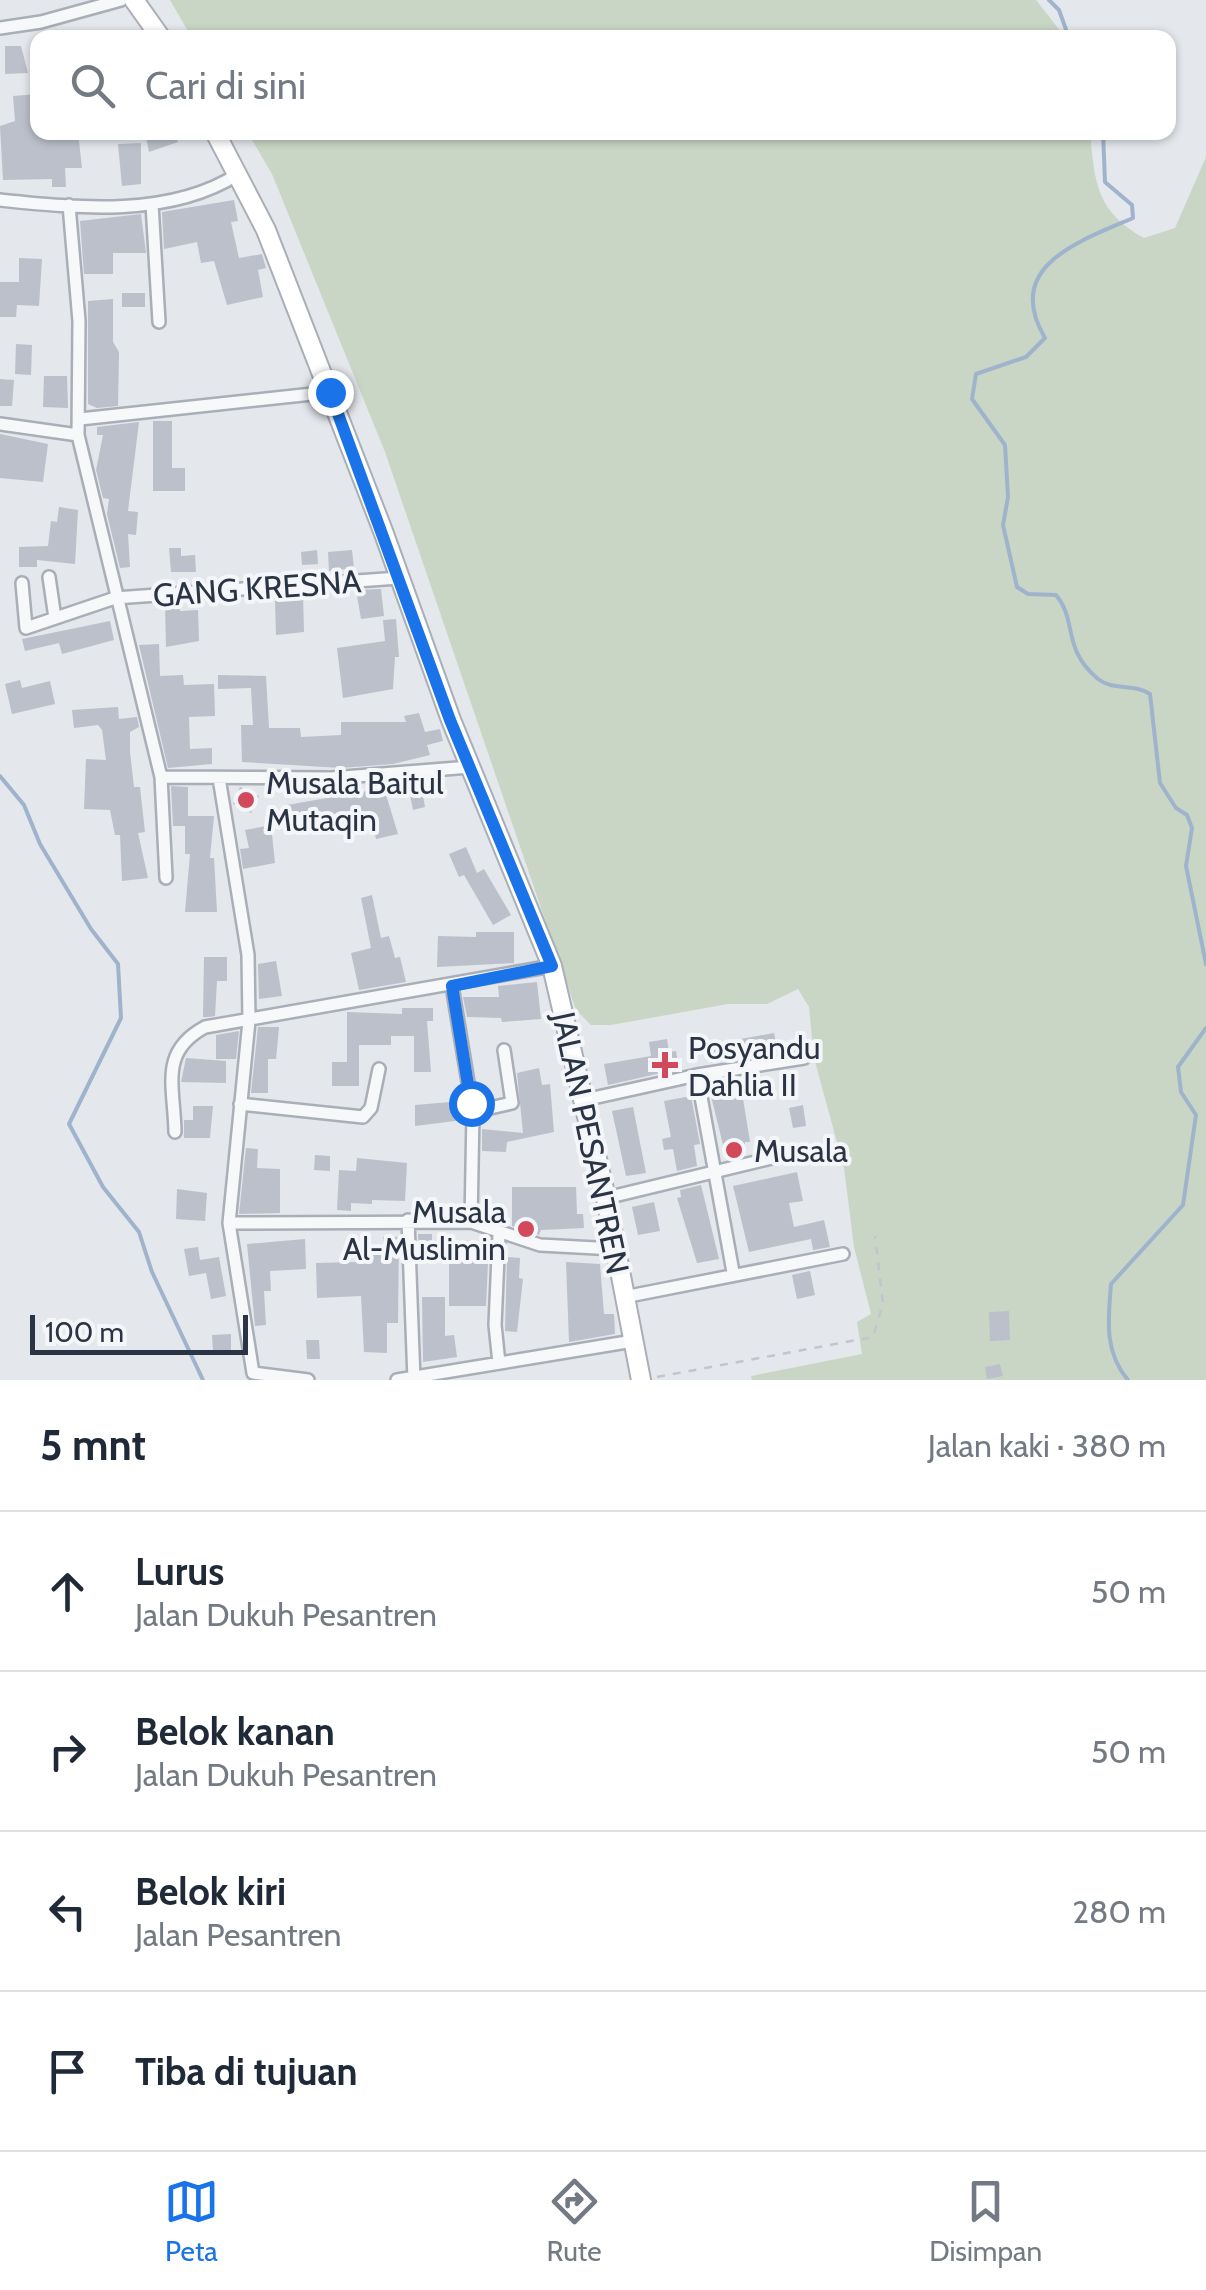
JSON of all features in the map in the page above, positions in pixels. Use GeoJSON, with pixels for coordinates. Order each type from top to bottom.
{"type":"FeatureCollection","features":[{"type":"Feature","properties":{"kind":"main road"},"geometry":{"type":"LineString","coordinates":[[134,0],[155,30]]}},
{"type":"Feature","properties":{"kind":"main road","name":"JALAN PESANTREN"},"geometry":{"type":"LineString","coordinates":[[219,140],[266,230],[470,767],[552,966],[606,1198],[641,1380]]}},
{"type":"Feature","properties":{"kind":"street"},"geometry":{"type":"LineString","coordinates":[[0,28],[86,12],[121,0]]}},
{"type":"Feature","properties":{"kind":"street"},"geometry":{"type":"LineString","coordinates":[[0,200],[69,205],[152,204],[199,194],[238,174]]}},
{"type":"Feature","properties":{"kind":"street"},"geometry":{"type":"LineString","coordinates":[[152,204],[159,322]]}},
{"type":"Feature","properties":{"kind":"street"},"geometry":{"type":"LineString","coordinates":[[69,205],[79,322],[78,434],[115,598],[162,777],[166,878]]}},
{"type":"Feature","properties":{"kind":"street"},"geometry":{"type":"LineString","coordinates":[[80,419],[330,392]]}},
{"type":"Feature","properties":{"kind":"street"},"geometry":{"type":"LineString","coordinates":[[0,424],[78,434]]}},
{"type":"Feature","properties":{"kind":"street"},"geometry":{"type":"LineString","coordinates":[[22,582],[23,627],[55,618],[49,577]]}},
{"type":"Feature","properties":{"kind":"street","name":"GANG KRESNA"},"geometry":{"type":"LineString","coordinates":[[55,618],[115,598],[399,578]]}},
{"type":"Feature","properties":{"kind":"street"},"geometry":{"type":"LineString","coordinates":[[162,777],[330,778],[470,767]]}},
{"type":"Feature","properties":{"kind":"street"},"geometry":{"type":"LineString","coordinates":[[219,778],[248,955],[248,1021],[229,1223],[242,1322],[253,1373],[308,1380]]}},
{"type":"Feature","properties":{"kind":"street"},"geometry":{"type":"LineString","coordinates":[[175,1132],[174,1056],[181,1040],[205,1027],[552,966]]}},
{"type":"Feature","properties":{"kind":"street"},"geometry":{"type":"LineString","coordinates":[[452,986],[473,1112],[472,1222]]}},
{"type":"Feature","properties":{"kind":"street"},"geometry":{"type":"LineString","coordinates":[[473,1112],[512,1103],[504,1050]]}},
{"type":"Feature","properties":{"kind":"street"},"geometry":{"type":"LineString","coordinates":[[584,1100],[697,1075],[804,1058]]}},
{"type":"Feature","properties":{"kind":"street"},"geometry":{"type":"LineString","coordinates":[[240,1104],[362,1116],[371,1108],[379,1068]]}},
{"type":"Feature","properties":{"kind":"street"},"geometry":{"type":"LineString","coordinates":[[697,1075],[733,1272]]}},
{"type":"Feature","properties":{"kind":"street"},"geometry":{"type":"LineString","coordinates":[[606,1198],[714,1176],[776,1158]]}},
{"type":"Feature","properties":{"kind":"street"},"geometry":{"type":"LineString","coordinates":[[408,1220],[414,1379]]}},
{"type":"Feature","properties":{"kind":"street"},"geometry":{"type":"LineString","coordinates":[[229,1223],[472,1222],[564,1248],[615,1249]]}},
{"type":"Feature","properties":{"kind":"street"},"geometry":{"type":"LineString","coordinates":[[498,1232],[495,1325],[499,1362]]}},
{"type":"Feature","properties":{"kind":"street"},"geometry":{"type":"LineString","coordinates":[[624,1296],[733,1272],[843,1254]]}},
{"type":"Feature","properties":{"kind":"street"},"geometry":{"type":"LineString","coordinates":[[397,1380],[634,1341]]}},
{"type":"Feature","properties":{"kind":"path"},"geometry":{"type":"LineString","coordinates":[[641,1380],[873,1337],[884,1303],[875,1236]]}},
{"type":"Feature","properties":{"kind":"green space"},"geometry":{"type":"Polygon","coordinates":[[[170,0],[1036,0],[1060,30],[187,30],[170,0]]]}},
{"type":"Feature","properties":{"kind":"green space"},"geometry":{"type":"Polygon","coordinates":[[[252,140],[1091,140],[1097,181],[1107,206],[1144,238],[1175,228],[1206,157],[1206,1380],[752,1380],[751,1376],[862,1354],[857,1322],[871,1314],[854,1247],[844,1168],[814,1058],[809,1007],[798,989],[767,1004],[728,1004],[611,1025],[591,1025],[576,1010],[385,452],[272,174],[252,140]]]}},
{"type":"Feature","properties":{"kind":"building"},"geometry":{"type":"Polygon","coordinates":[[[5,46],[21,46],[28,73],[5,74],[5,46]]]}},
{"type":"Feature","properties":{"kind":"building"},"geometry":{"type":"Polygon","coordinates":[[[30,95],[30,140],[79,140],[82,168],[65,168],[66,187],[52,187],[52,179],[3,180],[0,126],[15,121],[13,96],[30,95]]]}},
{"type":"Feature","properties":{"kind":"building"},"geometry":{"type":"Polygon","coordinates":[[[147,140],[178,142],[149,152],[147,140]]]}},
{"type":"Feature","properties":{"kind":"building"},"geometry":{"type":"Polygon","coordinates":[[[141,143],[141,184],[122,186],[118,144],[141,143]]]}},
{"type":"Feature","properties":{"kind":"building"},"geometry":{"type":"Polygon","coordinates":[[[234,200],[238,221],[231,222],[239,258],[262,254],[266,268],[258,270],[263,297],[227,305],[214,261],[201,263],[197,242],[164,249],[162,212],[234,200]]]}},
{"type":"Feature","properties":{"kind":"building"},"geometry":{"type":"Polygon","coordinates":[[[141,214],[146,253],[113,253],[113,274],[84,274],[80,221],[141,214]]]}},
{"type":"Feature","properties":{"kind":"building"},"geometry":{"type":"Polygon","coordinates":[[[19,258],[42,259],[39,306],[17,305],[16,317],[0,317],[0,282],[19,282],[19,258]]]}},
{"type":"Feature","properties":{"kind":"building"},"geometry":{"type":"Polygon","coordinates":[[[122,293],[145,293],[145,307],[122,307],[122,293]]]}},
{"type":"Feature","properties":{"kind":"building"},"geometry":{"type":"Polygon","coordinates":[[[113,299],[113,342],[119,352],[118,406],[97,408],[88,404],[88,301],[113,299]]]}},
{"type":"Feature","properties":{"kind":"building"},"geometry":{"type":"Polygon","coordinates":[[[16,344],[32,345],[31,375],[15,374],[16,344]]]}},
{"type":"Feature","properties":{"kind":"building"},"geometry":{"type":"Polygon","coordinates":[[[44,376],[67,376],[68,408],[43,407],[44,376]]]}},
{"type":"Feature","properties":{"kind":"building"},"geometry":{"type":"Polygon","coordinates":[[[0,379],[14,380],[12,406],[0,406],[0,379]]]}},
{"type":"Feature","properties":{"kind":"building"},"geometry":{"type":"Polygon","coordinates":[[[153,421],[172,421],[172,468],[185,468],[185,491],[153,491],[153,421]]]}},
{"type":"Feature","properties":{"kind":"building"},"geometry":{"type":"Polygon","coordinates":[[[139,422],[128,511],[138,512],[136,535],[128,534],[130,567],[120,568],[107,514],[109,499],[103,498],[96,470],[103,435],[97,435],[97,427],[139,422]]]}},
{"type":"Feature","properties":{"kind":"building"},"geometry":{"type":"Polygon","coordinates":[[[0,434],[48,444],[43,482],[0,478],[0,434]]]}},
{"type":"Feature","properties":{"kind":"building"},"geometry":{"type":"Polygon","coordinates":[[[59,507],[78,510],[75,564],[37,560],[37,567],[19,567],[19,547],[48,546],[51,521],[57,522],[59,507]]]}},
{"type":"Feature","properties":{"kind":"building"},"geometry":{"type":"Polygon","coordinates":[[[169,548],[181,548],[181,556],[195,555],[196,572],[171,572],[169,548]]]}},
{"type":"Feature","properties":{"kind":"building"},"geometry":{"type":"Polygon","coordinates":[[[317,550],[318,564],[302,565],[301,552],[317,550]]]}},
{"type":"Feature","properties":{"kind":"building"},"geometry":{"type":"Polygon","coordinates":[[[352,550],[354,568],[329,571],[328,552],[352,550]]]}},
{"type":"Feature","properties":{"kind":"building"},"geometry":{"type":"Polygon","coordinates":[[[381,589],[384,616],[361,619],[356,590],[381,589]]]}},
{"type":"Feature","properties":{"kind":"building"},"geometry":{"type":"Polygon","coordinates":[[[303,594],[304,632],[276,635],[275,601],[303,594]]]}},
{"type":"Feature","properties":{"kind":"building"},"geometry":{"type":"Polygon","coordinates":[[[179,604],[180,611],[198,610],[199,641],[166,647],[165,605],[179,604]]]}},
{"type":"Feature","properties":{"kind":"building"},"geometry":{"type":"Polygon","coordinates":[[[396,619],[399,657],[395,657],[393,689],[343,698],[337,648],[385,641],[383,620],[396,619]]]}},
{"type":"Feature","properties":{"kind":"building"},"geometry":{"type":"Polygon","coordinates":[[[110,621],[114,640],[62,654],[59,643],[25,651],[22,639],[110,621]]]}},
{"type":"Feature","properties":{"kind":"building"},"geometry":{"type":"Polygon","coordinates":[[[159,644],[160,676],[183,675],[184,685],[214,684],[215,716],[189,717],[190,749],[212,748],[212,764],[168,768],[139,645],[159,644]]]}},
{"type":"Feature","properties":{"kind":"building"},"geometry":{"type":"Polygon","coordinates":[[[218,675],[266,676],[269,728],[300,728],[301,737],[341,735],[341,722],[406,722],[404,716],[419,713],[425,732],[440,729],[443,741],[427,745],[430,755],[393,764],[341,768],[242,762],[241,725],[253,725],[251,688],[218,689],[218,675]]]}},
{"type":"Feature","properties":{"kind":"building"},"geometry":{"type":"Polygon","coordinates":[[[20,680],[22,688],[50,681],[55,704],[12,714],[5,684],[20,680]]]}},
{"type":"Feature","properties":{"kind":"building"},"geometry":{"type":"Polygon","coordinates":[[[118,707],[119,719],[137,717],[139,727],[130,732],[130,752],[134,787],[140,787],[145,832],[138,833],[148,878],[122,881],[120,835],[115,835],[110,810],[84,809],[86,759],[106,760],[102,730],[98,725],[74,728],[72,710],[118,707]]]}},
{"type":"Feature","properties":{"kind":"building"},"geometry":{"type":"Polygon","coordinates":[[[440,779],[443,792],[423,796],[425,807],[413,810],[408,784],[440,779]]]}},
{"type":"Feature","properties":{"kind":"building"},"geometry":{"type":"Polygon","coordinates":[[[171,786],[188,787],[188,816],[214,816],[210,858],[214,858],[217,912],[185,912],[190,854],[185,854],[185,826],[173,826],[171,786]]]}},
{"type":"Feature","properties":{"kind":"building","name":"Musala Baitul Mutaqin"},"geometry":{"type":"Polygon","coordinates":[[[240,787],[259,796],[251,813],[233,804],[240,787]]]}},
{"type":"Feature","properties":{"kind":"building"},"geometry":{"type":"Polygon","coordinates":[[[384,788],[398,834],[376,839],[370,812],[292,829],[287,805],[384,788]]]}},
{"type":"Feature","properties":{"kind":"building"},"geometry":{"type":"Polygon","coordinates":[[[271,825],[275,863],[243,869],[240,849],[249,848],[245,830],[271,825]]]}},
{"type":"Feature","properties":{"kind":"building"},"geometry":{"type":"Polygon","coordinates":[[[466,847],[477,873],[484,869],[511,915],[493,925],[464,875],[459,877],[449,854],[466,847]]]}},
{"type":"Feature","properties":{"kind":"building"},"geometry":{"type":"Polygon","coordinates":[[[372,895],[381,938],[389,936],[395,958],[400,957],[406,982],[359,990],[351,953],[371,948],[361,898],[372,895]]]}},
{"type":"Feature","properties":{"kind":"building"},"geometry":{"type":"Polygon","coordinates":[[[476,932],[514,932],[514,963],[437,967],[438,936],[476,937],[476,932]]]}},
{"type":"Feature","properties":{"kind":"building"},"geometry":{"type":"Polygon","coordinates":[[[204,957],[227,957],[227,981],[217,981],[215,1016],[209,1017],[203,1017],[204,957]]]}},
{"type":"Feature","properties":{"kind":"building"},"geometry":{"type":"Polygon","coordinates":[[[276,961],[282,996],[259,999],[258,964],[276,961]]]}},
{"type":"Feature","properties":{"kind":"building"},"geometry":{"type":"Polygon","coordinates":[[[537,982],[541,1019],[502,1022],[501,1018],[467,1017],[463,997],[499,997],[498,986],[537,982]]]}},
{"type":"Feature","properties":{"kind":"building"},"geometry":{"type":"Polygon","coordinates":[[[402,1008],[433,1008],[433,1021],[427,1021],[431,1072],[414,1072],[414,1036],[391,1036],[391,1045],[359,1045],[359,1086],[332,1086],[332,1062],[347,1062],[347,1012],[402,1014],[402,1008]]]}},
{"type":"Feature","properties":{"kind":"building"},"geometry":{"type":"Polygon","coordinates":[[[258,1027],[279,1027],[276,1059],[268,1059],[268,1093],[251,1093],[258,1027]]]}},
{"type":"Feature","properties":{"kind":"building"},"geometry":{"type":"Polygon","coordinates":[[[239,1031],[236,1059],[216,1059],[216,1035],[239,1031]]]}},
{"type":"Feature","properties":{"kind":"building"},"geometry":{"type":"Polygon","coordinates":[[[774,1033],[778,1053],[711,1063],[708,1045],[774,1033]]]}},
{"type":"Feature","properties":{"kind":"building"},"geometry":{"type":"Polygon","coordinates":[[[667,1039],[669,1052],[676,1051],[679,1069],[608,1085],[604,1064],[651,1056],[649,1042],[667,1039]]]}},
{"type":"Feature","properties":{"kind":"building"},"geometry":{"type":"Polygon","coordinates":[[[186,1058],[226,1061],[226,1083],[181,1082],[186,1058]]]}},
{"type":"Feature","properties":{"kind":"building"},"geometry":{"type":"Polygon","coordinates":[[[539,1068],[542,1085],[550,1084],[554,1132],[507,1142],[506,1152],[482,1151],[482,1129],[523,1133],[517,1073],[539,1068]]]}},
{"type":"Feature","properties":{"kind":"building"},"geometry":{"type":"Polygon","coordinates":[[[741,1086],[750,1142],[745,1142],[744,1155],[726,1157],[710,1092],[741,1086]]]}},
{"type":"Feature","properties":{"kind":"building"},"geometry":{"type":"Polygon","coordinates":[[[691,1096],[700,1144],[694,1145],[697,1166],[677,1171],[673,1149],[664,1150],[662,1139],[671,1137],[664,1101],[691,1096]]]}},
{"type":"Feature","properties":{"kind":"building"},"geometry":{"type":"Polygon","coordinates":[[[462,1101],[463,1120],[415,1126],[415,1105],[462,1101]]]}},
{"type":"Feature","properties":{"kind":"building"},"geometry":{"type":"Polygon","coordinates":[[[803,1105],[806,1126],[793,1128],[789,1108],[803,1105]]]}},
{"type":"Feature","properties":{"kind":"building"},"geometry":{"type":"Polygon","coordinates":[[[193,1106],[213,1106],[210,1138],[184,1138],[184,1120],[193,1120],[193,1106]]]}},
{"type":"Feature","properties":{"kind":"building"},"geometry":{"type":"Polygon","coordinates":[[[633,1107],[646,1173],[626,1176],[612,1111],[633,1107]]]}},
{"type":"Feature","properties":{"kind":"building"},"geometry":{"type":"Polygon","coordinates":[[[246,1148],[258,1149],[257,1168],[280,1169],[280,1213],[239,1214],[246,1148]]]}},
{"type":"Feature","properties":{"kind":"building"},"geometry":{"type":"Polygon","coordinates":[[[315,1155],[330,1156],[330,1171],[314,1170],[315,1155]]]}},
{"type":"Feature","properties":{"kind":"building"},"geometry":{"type":"Polygon","coordinates":[[[357,1158],[407,1163],[405,1201],[372,1200],[372,1204],[351,1203],[351,1211],[337,1210],[339,1170],[356,1171],[357,1158]]]}},
{"type":"Feature","properties":{"kind":"building"},"geometry":{"type":"Polygon","coordinates":[[[797,1172],[803,1201],[789,1203],[794,1227],[824,1220],[830,1247],[813,1250],[811,1239],[749,1252],[733,1186],[797,1172]]]}},
{"type":"Feature","properties":{"kind":"building"},"geometry":{"type":"Polygon","coordinates":[[[701,1185],[719,1259],[697,1263],[677,1198],[681,1197],[680,1190],[701,1185]]]}},
{"type":"Feature","properties":{"kind":"building"},"geometry":{"type":"Polygon","coordinates":[[[512,1187],[576,1187],[577,1214],[583,1214],[584,1228],[541,1230],[539,1235],[512,1226],[512,1187]]]}},
{"type":"Feature","properties":{"kind":"building"},"geometry":{"type":"Polygon","coordinates":[[[177,1189],[207,1193],[205,1221],[176,1219],[177,1189]]]}},
{"type":"Feature","properties":{"kind":"building"},"geometry":{"type":"Polygon","coordinates":[[[654,1202],[660,1231],[638,1235],[632,1207],[654,1202]]]}},
{"type":"Feature","properties":{"kind":"building"},"geometry":{"type":"Polygon","coordinates":[[[418,1234],[432,1234],[432,1240],[489,1241],[486,1306],[449,1306],[449,1259],[419,1258],[418,1234]]]}},
{"type":"Feature","properties":{"kind":"building"},"geometry":{"type":"Polygon","coordinates":[[[383,1237],[399,1237],[398,1323],[387,1323],[387,1353],[364,1352],[361,1296],[317,1298],[316,1263],[357,1262],[357,1253],[383,1254],[383,1237]]]}},
{"type":"Feature","properties":{"kind":"building"},"geometry":{"type":"Polygon","coordinates":[[[305,1239],[306,1269],[270,1271],[271,1291],[264,1291],[266,1325],[255,1326],[247,1244],[305,1239]]]}},
{"type":"Feature","properties":{"kind":"building"},"geometry":{"type":"Polygon","coordinates":[[[198,1247],[200,1260],[219,1257],[226,1296],[211,1299],[206,1273],[189,1276],[184,1249],[198,1247]]]}},
{"type":"Feature","properties":{"kind":"building"},"geometry":{"type":"Polygon","coordinates":[[[507,1257],[520,1258],[519,1278],[523,1279],[517,1332],[505,1331],[507,1257]]]}},
{"type":"Feature","properties":{"kind":"building"},"geometry":{"type":"Polygon","coordinates":[[[566,1262],[600,1264],[604,1314],[614,1314],[615,1334],[569,1342],[566,1262]]]}},
{"type":"Feature","properties":{"kind":"building"},"geometry":{"type":"Polygon","coordinates":[[[810,1271],[815,1295],[797,1299],[792,1275],[810,1271]]]}},
{"type":"Feature","properties":{"kind":"building"},"geometry":{"type":"Polygon","coordinates":[[[422,1297],[445,1297],[445,1336],[454,1335],[457,1357],[423,1362],[422,1297]]]}},
{"type":"Feature","properties":{"kind":"building"},"geometry":{"type":"Polygon","coordinates":[[[1009,1311],[1010,1340],[990,1341],[989,1312],[1009,1311]]]}},
{"type":"Feature","properties":{"kind":"building"},"geometry":{"type":"Polygon","coordinates":[[[231,1334],[231,1351],[213,1352],[212,1335],[231,1334]]]}},
{"type":"Feature","properties":{"kind":"building"},"geometry":{"type":"Polygon","coordinates":[[[306,1340],[319,1340],[320,1359],[307,1359],[306,1340]]]}},
{"type":"Feature","properties":{"kind":"building"},"geometry":{"type":"Polygon","coordinates":[[[1000,1364],[1003,1376],[987,1379],[985,1367],[1000,1364]]]}},
{"type":"Feature","properties":{"kind":"waterway"},"geometry":{"type":"LineString","coordinates":[[1049,0],[1059,10],[1066,30]]}},
{"type":"Feature","properties":{"kind":"waterway"},"geometry":{"type":"LineString","coordinates":[[1103,140],[1105,182],[1132,205],[1133,218],[1052,260],[1033,293],[1034,313],[1045,338],[1026,357],[976,374],[972,399],[1005,445],[1008,497],[1003,525],[1017,587],[1028,594],[1056,595],[1067,615],[1074,646],[1086,668],[1098,679],[1150,694],[1160,783],[1176,808],[1187,815],[1192,828],[1186,866],[1206,964]]}},
{"type":"Feature","properties":{"kind":"waterway"},"geometry":{"type":"LineString","coordinates":[[0,776],[24,805],[40,844],[91,929],[118,964],[121,1018],[69,1124],[103,1187],[139,1232],[152,1272],[203,1380]]}},
{"type":"Feature","properties":{"kind":"waterway"},"geometry":{"type":"LineString","coordinates":[[1128,1380],[1111,1347],[1111,1284],[1183,1205],[1196,1115],[1181,1092],[1178,1067],[1206,1028]]}},
{"type":"Feature","properties":{"kind":"place","name":"Musala Baitul Mutaqin"},"geometry":{"type":"Point","coordinates":[246,800]}},
{"type":"Feature","properties":{"kind":"place","name":"Posyandu Dahlia II"},"geometry":{"type":"Point","coordinates":[665,1065]}},
{"type":"Feature","properties":{"kind":"place","name":"Musala"},"geometry":{"type":"Point","coordinates":[734,1150]}},
{"type":"Feature","properties":{"kind":"place","name":"Musala Al-Muslimin"},"geometry":{"type":"Point","coordinates":[526,1229]}},
{"type":"Feature","properties":{"kind":"route"},"geometry":{"type":"LineString","coordinates":[[330,392],[450,720],[552,966],[452,986],[471,1103]]}}]}
